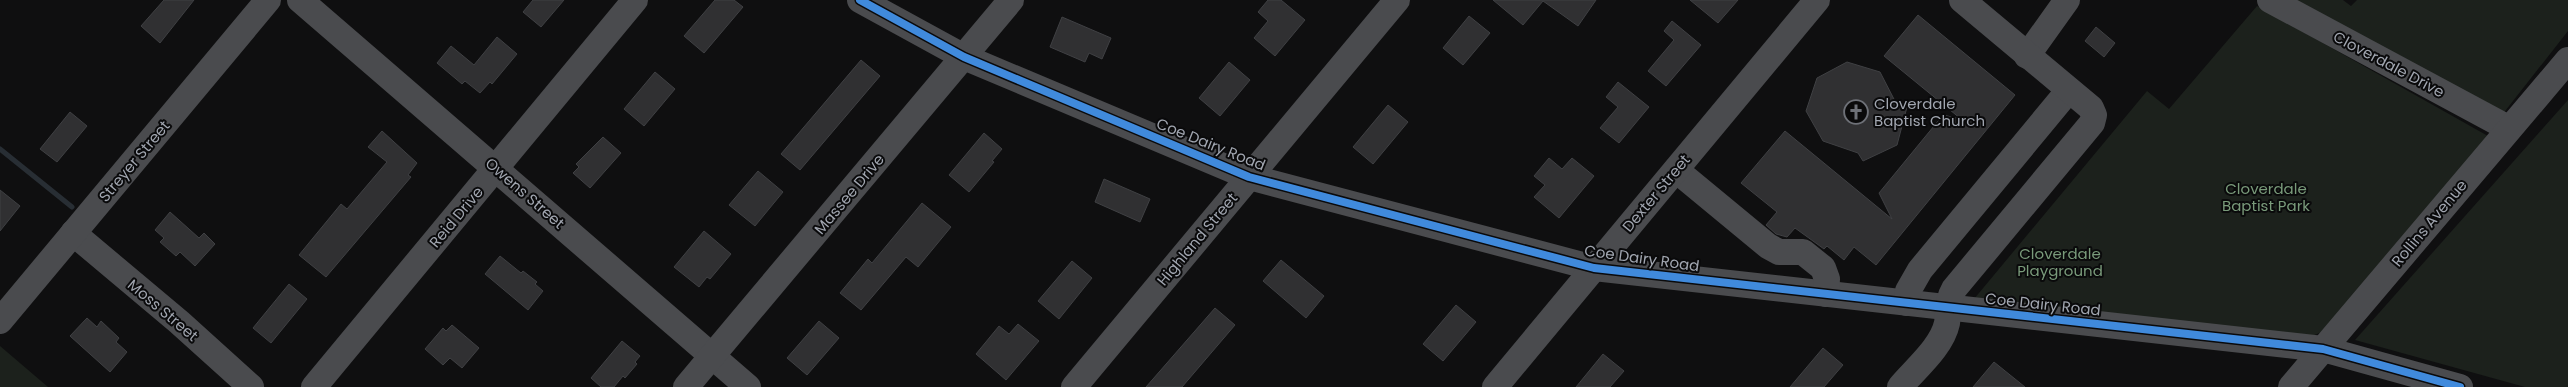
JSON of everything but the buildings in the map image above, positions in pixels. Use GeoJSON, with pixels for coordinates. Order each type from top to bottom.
{"type":"FeatureCollection","features":[{"type":"Feature","properties":{"kind":"street","name":"Streyer Street"},"geometry":{"type":"LineString","coordinates":[[0,321],[268,0]]}},
{"type":"Feature","properties":{"kind":"street","name":"Owens Street"},"geometry":{"type":"LineString","coordinates":[[300,0],[748,387]]}},
{"type":"Feature","properties":{"kind":"street","name":"Reid Drive"},"geometry":{"type":"LineString","coordinates":[[314,387],[635,0]]}},
{"type":"Feature","properties":{"kind":"street","name":"Coe Dairy Road"},"geometry":{"type":"LineString","coordinates":[[860,0],[964,57],[1249,176],[1594,268],[2323,349],[2460,387]]}},
{"type":"Feature","properties":{"kind":"street","name":"Massee Drive"},"geometry":{"type":"LineString","coordinates":[[686,387],[1011,0]]}},
{"type":"Feature","properties":{"kind":"street","name":"Highland Street"},"geometry":{"type":"LineString","coordinates":[[1074,387],[1397,0]]}},
{"type":"Feature","properties":{"kind":"street","name":"Dexter Street"},"geometry":{"type":"LineString","coordinates":[[1495,387],[1817,0]]}},
{"type":"Feature","properties":{"kind":"street"},"geometry":{"type":"LineString","coordinates":[[1900,387],[1938,342],[1947,324],[1947,307],[1954,289],[2092,123],[2094,115],[2091,108],[1962,0]]}},
{"type":"Feature","properties":{"kind":"street"},"geometry":{"type":"LineString","coordinates":[[2027,56],[2067,0]]}},
{"type":"Feature","properties":{"kind":"street","name":"Cloverdale Drive"},"geometry":{"type":"LineString","coordinates":[[2270,0],[2508,128]]}},
{"type":"Feature","properties":{"kind":"street","name":"Rollins Avenue"},"geometry":{"type":"LineString","coordinates":[[2291,387],[2508,128],[2568,60]]}},
{"type":"Feature","properties":{"kind":"street"},"geometry":{"type":"LineString","coordinates":[[1907,303],[1908,291],[1920,270],[2069,90]]}},
{"type":"Feature","properties":{"kind":"street"},"geometry":{"type":"LineString","coordinates":[[1676,170],[1768,246],[1778,252],[1803,252],[1823,268],[1827,279],[1826,294]]}},
{"type":"Feature","properties":{"kind":"street","name":"Moss Street"},"geometry":{"type":"LineString","coordinates":[[73,233],[179,322],[251,387]]}},
{"type":"Feature","properties":{"kind":"green space"},"geometry":{"type":"Polygon","coordinates":[[[2294,0],[2343,0],[2351,6],[2357,0],[2568,0],[2568,31],[2502,115],[2294,0]]]}},
{"type":"Feature","properties":{"kind":"green space","name":"Cloverdale Baptist Park"},"geometry":{"type":"Polygon","coordinates":[[[2257,6],[2488,136],[2322,332],[2312,336],[1974,299],[2147,91],[2169,109],[2257,6]]]}},
{"type":"Feature","properties":{"kind":"green space"},"geometry":{"type":"Polygon","coordinates":[[[2568,100],[2568,387],[2525,387],[2355,340],[2568,100]]]}},
{"type":"Feature","properties":{"kind":"green space"},"geometry":{"type":"Polygon","coordinates":[[[0,346],[48,387],[0,387],[0,346]]]}},
{"type":"Feature","properties":{"kind":"waterway"},"geometry":{"type":"LineString","coordinates":[[0,149],[72,207]]}},
{"type":"Feature","properties":{"kind":"cycle path"},"geometry":{"type":"LineString","coordinates":[[860,0],[964,57],[1249,177],[1594,268],[2323,349],[2460,387]]}},
{"type":"Feature","properties":{"kind":"place","name":"Cloverdale Baptist Church"},"geometry":{"type":"Point","coordinates":[1856,112]}},
{"type":"Feature","properties":{"kind":"park label","name":"Cloverdale Playground"},"geometry":{"type":"Point","coordinates":[2060,262]}}]}
